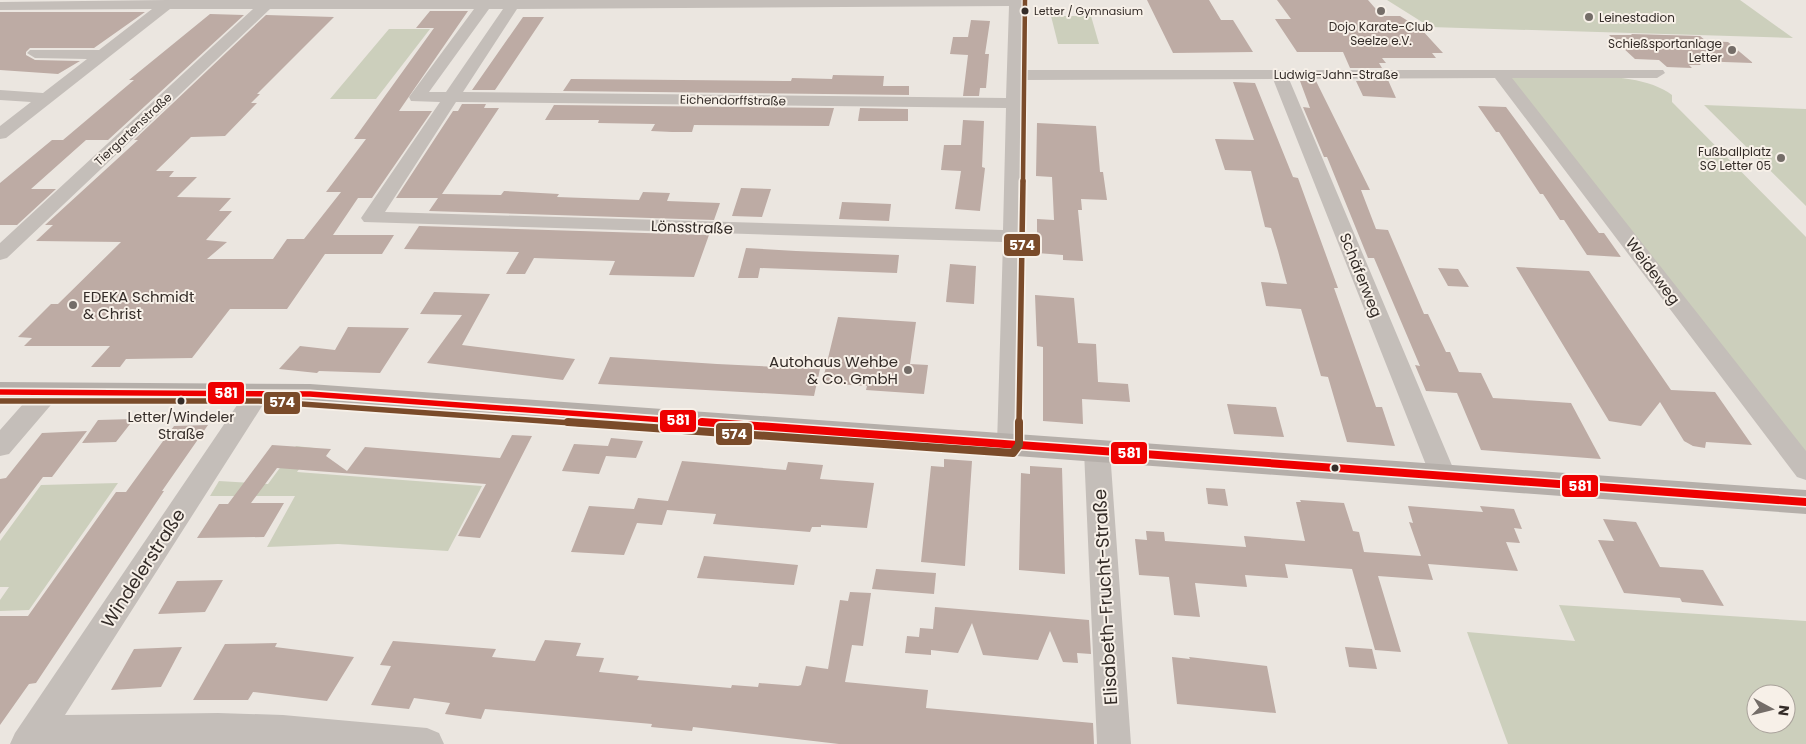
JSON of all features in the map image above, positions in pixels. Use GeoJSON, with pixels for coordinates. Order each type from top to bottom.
{"type":"FeatureCollection","features":[{"type":"Feature","properties":{"kind":"main road"},"geometry":{"type":"LineString","coordinates":[[0,392],[259,392],[1806,502]]}},
{"type":"Feature","properties":{"kind":"street"},"geometry":{"type":"LineString","coordinates":[[0,6],[312,2],[512,6],[1016,1],[1010,444]]}},
{"type":"Feature","properties":{"kind":"street"},"geometry":{"type":"LineString","coordinates":[[0,134],[168,4]]}},
{"type":"Feature","properties":{"kind":"street","name":"Tiergartenstraße"},"geometry":{"type":"LineString","coordinates":[[3,251],[266,4]]}},
{"type":"Feature","properties":{"kind":"street","name":"Eichendorffstraße"},"geometry":{"type":"LineString","coordinates":[[484,6],[417,97],[1015,103]]}},
{"type":"Feature","properties":{"kind":"street"},"geometry":{"type":"LineString","coordinates":[[450,97],[512,6]]}},
{"type":"Feature","properties":{"kind":"street"},"geometry":{"type":"LineString","coordinates":[[35,54],[102,55]]}},
{"type":"Feature","properties":{"kind":"street","name":"Weideweg"},"geometry":{"type":"LineString","coordinates":[[1499,73],[1806,470]]}},
{"type":"Feature","properties":{"kind":"street","name":"Ludwig-Jahn-Straße"},"geometry":{"type":"LineString","coordinates":[[1015,75],[1657,73]]}},
{"type":"Feature","properties":{"kind":"street","name":"Schäferweg"},"geometry":{"type":"LineString","coordinates":[[1279,74],[1443,476]]}},
{"type":"Feature","properties":{"kind":"street"},"geometry":{"type":"LineString","coordinates":[[0,95],[48,98]]}},
{"type":"Feature","properties":{"kind":"street","name":"Lönsstraße"},"geometry":{"type":"LineString","coordinates":[[450,97],[371,218],[1012,236]]}},
{"type":"Feature","properties":{"kind":"street","name":"Windelerstraße"},"geometry":{"type":"LineString","coordinates":[[32,737],[259,392]]}},
{"type":"Feature","properties":{"kind":"street"},"geometry":{"type":"LineString","coordinates":[[0,447],[46,393]]}},
{"type":"Feature","properties":{"kind":"street","name":"Elisabeth-Frucht-Straße"},"geometry":{"type":"LineString","coordinates":[[1097,451],[1114,744]]}},
{"type":"Feature","properties":{"kind":"street"},"geometry":{"type":"LineString","coordinates":[[32,737],[218,729],[283,731],[427,744]]}},
{"type":"Feature","properties":{"kind":"green space","name":"Leinestadion"},"geometry":{"type":"Polygon","coordinates":[[[1387,0],[1740,0],[1793,38],[1430,27],[1387,0]]]}},
{"type":"Feature","properties":{"kind":"green space"},"geometry":{"type":"Polygon","coordinates":[[[1051,16],[1091,16],[1099,44],[1058,44],[1051,16]]]}},
{"type":"Feature","properties":{"kind":"green space"},"geometry":{"type":"Polygon","coordinates":[[[389,29],[430,29],[376,99],[330,99],[389,29]]]}},
{"type":"Feature","properties":{"kind":"green space"},"geometry":{"type":"Polygon","coordinates":[[[1510,77],[1617,77],[1657,86],[1672,95],[1672,102],[1806,237],[1806,460],[1510,77]]]}},
{"type":"Feature","properties":{"kind":"green space","name":"Fußballplatz SG Letter 05"},"geometry":{"type":"Polygon","coordinates":[[[1704,105],[1806,109],[1806,206],[1704,105]]]}},
{"type":"Feature","properties":{"kind":"green space"},"geometry":{"type":"Polygon","coordinates":[[[296,446],[314,448],[297,472],[482,486],[448,551],[338,544],[267,547],[295,496],[210,496],[219,481],[268,484],[296,446]]]}},
{"type":"Feature","properties":{"kind":"green space"},"geometry":{"type":"Polygon","coordinates":[[[118,483],[29,610],[0,611],[0,600],[9,587],[0,587],[0,541],[41,485],[118,483]]]}},
{"type":"Feature","properties":{"kind":"green space"},"geometry":{"type":"Polygon","coordinates":[[[1559,605],[1806,621],[1806,744],[1508,744],[1467,632],[1575,641],[1559,605]]]}},
{"type":"Feature","properties":{"kind":"building"},"geometry":{"type":"Polygon","coordinates":[[[1147,0],[1209,0],[1221,20],[1233,20],[1253,52],[1173,53],[1147,0]]]}},
{"type":"Feature","properties":{"kind":"building"},"geometry":{"type":"Polygon","coordinates":[[[1277,0],[1368,0],[1382,16],[1400,16],[1421,29],[1443,53],[1432,53],[1436,58],[1382,58],[1386,63],[1379,63],[1382,68],[1350,68],[1343,52],[1297,52],[1275,19],[1291,19],[1277,0]]]}},
{"type":"Feature","properties":{"kind":"building"},"geometry":{"type":"Polygon","coordinates":[[[430,11],[468,11],[399,111],[432,111],[372,198],[358,198],[333,235],[394,235],[382,254],[325,254],[287,309],[230,309],[192,358],[126,359],[120,367],[91,367],[110,346],[24,346],[32,338],[18,337],[51,304],[58,304],[121,242],[36,241],[53,225],[45,225],[138,140],[134,140],[266,15],[334,17],[257,94],[260,94],[251,103],[257,103],[225,136],[191,137],[156,171],[174,171],[169,177],[197,177],[177,197],[231,198],[219,211],[232,211],[206,240],[227,242],[207,259],[273,259],[287,239],[304,239],[341,192],[326,192],[366,139],[354,139],[434,28],[416,28],[430,11]]]}},
{"type":"Feature","properties":{"kind":"building"},"geometry":{"type":"Polygon","coordinates":[[[0,12],[145,12],[94,48],[30,48],[26,52],[26,55],[35,60],[80,61],[58,74],[0,70],[0,12]]]}},
{"type":"Feature","properties":{"kind":"building"},"geometry":{"type":"Polygon","coordinates":[[[210,14],[244,15],[108,140],[86,140],[31,189],[56,189],[17,225],[0,225],[0,183],[52,140],[63,140],[134,80],[129,80],[210,14]]]}},
{"type":"Feature","properties":{"kind":"building"},"geometry":{"type":"Polygon","coordinates":[[[523,17],[544,17],[495,90],[472,90],[523,17]]]}},
{"type":"Feature","properties":{"kind":"building"},"geometry":{"type":"Polygon","coordinates":[[[971,20],[990,21],[985,54],[989,54],[986,88],[980,88],[979,96],[963,96],[968,55],[950,54],[953,37],[968,37],[971,20]]]}},
{"type":"Feature","properties":{"kind":"building"},"geometry":{"type":"Polygon","coordinates":[[[1609,35],[1700,36],[1706,41],[1728,42],[1753,63],[1696,61],[1701,65],[1689,65],[1692,68],[1667,67],[1659,60],[1635,59],[1609,35]]]}},
{"type":"Feature","properties":{"kind":"building"},"geometry":{"type":"Polygon","coordinates":[[[833,75],[884,76],[883,86],[909,86],[909,95],[563,91],[571,79],[791,81],[792,78],[832,79],[833,75]]]}},
{"type":"Feature","properties":{"kind":"building"},"geometry":{"type":"Polygon","coordinates":[[[1388,80],[1396,98],[1363,96],[1356,81],[1388,80]]]}},
{"type":"Feature","properties":{"kind":"building"},"geometry":{"type":"Polygon","coordinates":[[[1300,81],[1316,81],[1370,190],[1361,190],[1376,229],[1388,230],[1424,314],[1428,314],[1446,352],[1450,352],[1459,372],[1481,373],[1493,398],[1571,403],[1601,459],[1481,450],[1457,393],[1426,391],[1415,365],[1420,366],[1374,258],[1368,258],[1327,157],[1324,157],[1303,107],[1310,108],[1300,81]]]}},
{"type":"Feature","properties":{"kind":"building"},"geometry":{"type":"Polygon","coordinates":[[[1233,82],[1255,83],[1293,177],[1298,178],[1338,288],[1334,288],[1376,407],[1382,407],[1395,446],[1347,442],[1328,377],[1321,376],[1301,309],[1266,306],[1261,282],[1287,284],[1271,228],[1265,227],[1251,171],[1225,170],[1215,139],[1254,140],[1233,82]]]}},
{"type":"Feature","properties":{"kind":"building"},"geometry":{"type":"Polygon","coordinates":[[[462,104],[486,104],[484,108],[499,108],[442,194],[501,195],[504,191],[559,194],[557,197],[639,200],[643,192],[670,193],[667,201],[720,203],[714,220],[429,211],[438,198],[396,198],[453,111],[458,111],[462,104]]]}},
{"type":"Feature","properties":{"kind":"building"},"geometry":{"type":"Polygon","coordinates":[[[554,105],[834,108],[829,126],[694,125],[692,132],[672,132],[651,131],[655,124],[598,123],[599,120],[545,120],[554,105]]]}},
{"type":"Feature","properties":{"kind":"building"},"geometry":{"type":"Polygon","coordinates":[[[1478,106],[1506,107],[1599,233],[1604,233],[1621,257],[1587,255],[1564,220],[1560,220],[1543,194],[1540,194],[1499,132],[1496,132],[1478,106]]]}},
{"type":"Feature","properties":{"kind":"building"},"geometry":{"type":"Polygon","coordinates":[[[860,108],[908,109],[908,121],[858,121],[860,108]]]}},
{"type":"Feature","properties":{"kind":"building"},"geometry":{"type":"Polygon","coordinates":[[[963,120],[984,121],[982,167],[985,168],[980,211],[955,209],[961,171],[941,170],[944,145],[961,145],[963,120]]]}},
{"type":"Feature","properties":{"kind":"building"},"geometry":{"type":"Polygon","coordinates":[[[1037,123],[1096,126],[1100,172],[1103,172],[1107,200],[1081,199],[1082,210],[1078,210],[1083,261],[1063,260],[1063,255],[1037,253],[1037,219],[1054,220],[1052,177],[1036,176],[1037,123]]]}},
{"type":"Feature","properties":{"kind":"building"},"geometry":{"type":"Polygon","coordinates":[[[741,188],[771,189],[762,217],[732,216],[741,188]]]}},
{"type":"Feature","properties":{"kind":"building"},"geometry":{"type":"Polygon","coordinates":[[[842,202],[891,204],[889,221],[839,219],[842,202]]]}},
{"type":"Feature","properties":{"kind":"building"},"geometry":{"type":"Polygon","coordinates":[[[419,226],[709,235],[694,277],[609,275],[615,261],[534,258],[525,274],[506,274],[519,252],[404,249],[419,226]]]}},
{"type":"Feature","properties":{"kind":"building"},"geometry":{"type":"Polygon","coordinates":[[[746,248],[899,255],[897,273],[760,268],[758,278],[738,278],[746,248]]]}},
{"type":"Feature","properties":{"kind":"building"},"geometry":{"type":"Polygon","coordinates":[[[950,264],[976,266],[974,304],[946,302],[950,264]]]}},
{"type":"Feature","properties":{"kind":"building"},"geometry":{"type":"Polygon","coordinates":[[[1516,267],[1589,271],[1671,390],[1715,392],[1752,445],[1706,442],[1705,448],[1693,446],[1684,441],[1660,402],[1641,426],[1609,421],[1516,267]]]}},
{"type":"Feature","properties":{"kind":"building"},"geometry":{"type":"Polygon","coordinates":[[[1438,268],[1458,269],[1469,287],[1448,286],[1438,268]]]}},
{"type":"Feature","properties":{"kind":"building"},"geometry":{"type":"Polygon","coordinates":[[[434,292],[490,294],[462,345],[575,359],[563,380],[427,363],[462,315],[420,314],[434,292]]]}},
{"type":"Feature","properties":{"kind":"building"},"geometry":{"type":"Polygon","coordinates":[[[1035,295],[1074,298],[1078,343],[1096,344],[1098,382],[1128,384],[1130,402],[1082,399],[1083,424],[1043,421],[1043,347],[1037,346],[1035,295]]]}},
{"type":"Feature","properties":{"kind":"building"},"geometry":{"type":"Polygon","coordinates":[[[838,317],[916,322],[910,364],[928,365],[924,394],[866,390],[867,386],[822,383],[838,317]]]}},
{"type":"Feature","properties":{"kind":"building"},"geometry":{"type":"Polygon","coordinates":[[[348,327],[409,328],[380,373],[319,371],[317,373],[279,369],[300,346],[335,350],[348,327]]]}},
{"type":"Feature","properties":{"kind":"building"},"geometry":{"type":"Polygon","coordinates":[[[610,357],[820,369],[814,396],[598,384],[610,357]]]}},
{"type":"Feature","properties":{"kind":"building"},"geometry":{"type":"Polygon","coordinates":[[[1227,404],[1276,407],[1284,437],[1234,434],[1227,404]]]}},
{"type":"Feature","properties":{"kind":"building"},"geometry":{"type":"Polygon","coordinates":[[[134,419],[116,442],[82,443],[98,420],[134,419]]]}},
{"type":"Feature","properties":{"kind":"building"},"geometry":{"type":"Polygon","coordinates":[[[208,425],[162,491],[164,491],[36,683],[29,684],[0,725],[0,616],[28,616],[116,492],[126,492],[174,426],[208,425]]]}},
{"type":"Feature","properties":{"kind":"building"},"geometry":{"type":"Polygon","coordinates":[[[87,431],[52,477],[43,477],[0,534],[0,479],[6,478],[42,433],[87,431]]]}},
{"type":"Feature","properties":{"kind":"building"},"geometry":{"type":"Polygon","coordinates":[[[512,435],[532,436],[480,538],[458,536],[486,484],[277,468],[251,503],[284,503],[264,537],[197,538],[219,504],[228,504],[272,445],[331,449],[326,456],[347,471],[365,447],[500,458],[512,435]]]}},
{"type":"Feature","properties":{"kind":"building"},"geometry":{"type":"Polygon","coordinates":[[[611,438],[643,441],[636,458],[606,456],[599,474],[562,471],[574,444],[608,446],[611,438]]]}},
{"type":"Feature","properties":{"kind":"building"},"geometry":{"type":"Polygon","coordinates":[[[944,459],[972,461],[965,566],[921,562],[931,466],[944,467],[944,459]]]}},
{"type":"Feature","properties":{"kind":"building"},"geometry":{"type":"Polygon","coordinates":[[[682,461],[786,470],[788,462],[823,465],[820,479],[874,483],[867,528],[821,525],[821,527],[812,527],[810,532],[713,524],[716,514],[667,510],[662,525],[637,523],[624,555],[571,552],[589,506],[634,509],[638,498],[668,501],[682,461]]]}},
{"type":"Feature","properties":{"kind":"building"},"geometry":{"type":"Polygon","coordinates":[[[1030,466],[1062,468],[1065,574],[1019,570],[1021,473],[1030,474],[1030,466]]]}},
{"type":"Feature","properties":{"kind":"building"},"geometry":{"type":"Polygon","coordinates":[[[1206,488],[1225,489],[1228,506],[1208,504],[1206,488]]]}},
{"type":"Feature","properties":{"kind":"building"},"geometry":{"type":"Polygon","coordinates":[[[1300,500],[1344,503],[1353,531],[1359,532],[1364,552],[1421,556],[1409,522],[1413,523],[1408,506],[1483,512],[1480,506],[1514,509],[1522,529],[1514,528],[1520,543],[1506,542],[1518,571],[1428,564],[1433,580],[1378,576],[1401,652],[1375,650],[1352,569],[1285,564],[1288,578],[1245,575],[1247,587],[1195,583],[1200,617],[1174,615],[1169,577],[1139,575],[1135,539],[1147,540],[1146,531],[1164,532],[1165,541],[1246,547],[1244,536],[1305,541],[1296,502],[1301,502],[1300,500]]]}},
{"type":"Feature","properties":{"kind":"building"},"geometry":{"type":"Polygon","coordinates":[[[1603,519],[1636,522],[1660,567],[1703,570],[1724,606],[1682,602],[1680,598],[1624,593],[1598,540],[1614,541],[1603,519]]]}},
{"type":"Feature","properties":{"kind":"building"},"geometry":{"type":"Polygon","coordinates":[[[704,556],[798,565],[794,585],[697,578],[704,556]]]}},
{"type":"Feature","properties":{"kind":"building"},"geometry":{"type":"Polygon","coordinates":[[[876,569],[936,573],[934,594],[872,589],[876,569]]]}},
{"type":"Feature","properties":{"kind":"building"},"geometry":{"type":"Polygon","coordinates":[[[223,580],[205,612],[158,614],[177,581],[223,580]]]}},
{"type":"Feature","properties":{"kind":"building"},"geometry":{"type":"Polygon","coordinates":[[[850,592],[871,593],[863,646],[852,645],[845,682],[928,690],[926,708],[1093,723],[1094,744],[839,744],[693,727],[692,731],[651,727],[652,724],[485,709],[481,719],[445,714],[450,703],[414,698],[409,709],[371,705],[391,666],[380,665],[393,641],[496,649],[492,657],[535,661],[545,640],[581,643],[576,656],[604,658],[599,672],[639,676],[637,680],[731,688],[732,685],[758,687],[759,683],[798,686],[801,685],[806,666],[828,669],[840,600],[848,601],[850,592]]]}},
{"type":"Feature","properties":{"kind":"building"},"geometry":{"type":"Polygon","coordinates":[[[935,607],[1089,620],[1091,654],[1077,653],[1078,663],[1063,662],[1050,631],[1038,660],[983,655],[972,623],[958,653],[931,650],[931,655],[905,653],[907,636],[919,637],[920,628],[933,629],[935,607]]]}},
{"type":"Feature","properties":{"kind":"building"},"geometry":{"type":"Polygon","coordinates":[[[277,643],[275,647],[354,657],[327,701],[253,692],[248,700],[193,700],[225,644],[277,643]]]}},
{"type":"Feature","properties":{"kind":"building"},"geometry":{"type":"Polygon","coordinates":[[[182,647],[161,687],[111,690],[134,649],[182,647]]]}},
{"type":"Feature","properties":{"kind":"building"},"geometry":{"type":"Polygon","coordinates":[[[1345,647],[1372,649],[1377,669],[1349,667],[1345,647]]]}},
{"type":"Feature","properties":{"kind":"building"},"geometry":{"type":"Polygon","coordinates":[[[1172,657],[1190,659],[1189,657],[1267,666],[1276,713],[1177,704],[1172,657]]]}},
{"type":"Feature","properties":{"kind":"transit line","name":"574"},"geometry":{"type":"LineString","coordinates":[[0,401],[259,401],[1013,453],[1019,445],[1025,0]]}},
{"type":"Feature","properties":{"kind":"transit line","name":"581"},"geometry":{"type":"LineString","coordinates":[[0,392],[310,394],[1806,502]]}},
{"type":"Feature","properties":{"kind":"place","name":"Letter / Gymnasium"},"geometry":{"type":"Point","coordinates":[1025,11]}},
{"type":"Feature","properties":{"kind":"place","name":"Dojo Karate-Club Seelze e.V."},"geometry":{"type":"Point","coordinates":[1381,11]}},
{"type":"Feature","properties":{"kind":"place","name":"Leinestadion"},"geometry":{"type":"Point","coordinates":[1589,17]}},
{"type":"Feature","properties":{"kind":"place","name":"Schießsportanlage Letter"},"geometry":{"type":"Point","coordinates":[1732,50]}},
{"type":"Feature","properties":{"kind":"place","name":"Fußballplatz SG Letter 05"},"geometry":{"type":"Point","coordinates":[1781,158]}},
{"type":"Feature","properties":{"kind":"place","name":"EDEKA Schmidt & Christ"},"geometry":{"type":"Point","coordinates":[73,305]}},
{"type":"Feature","properties":{"kind":"place","name":"Autohaus Wehbe & Co. GmbH"},"geometry":{"type":"Point","coordinates":[908,370]}},
{"type":"Feature","properties":{"kind":"place","name":"Letter/Windeler Straße"},"geometry":{"type":"Point","coordinates":[181,401]}}]}
